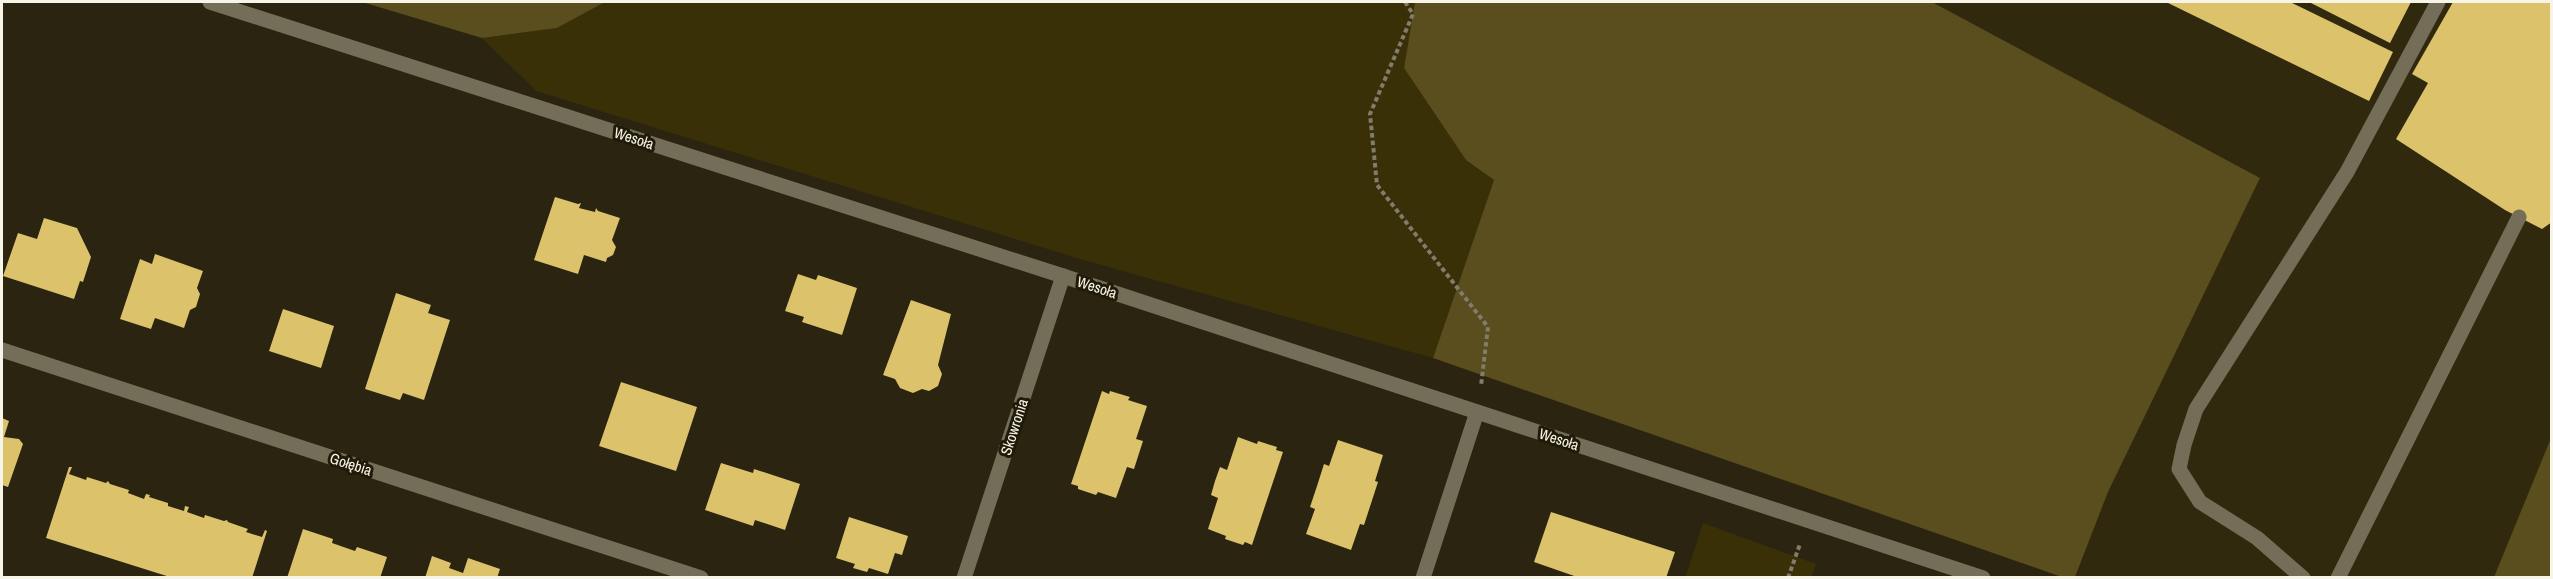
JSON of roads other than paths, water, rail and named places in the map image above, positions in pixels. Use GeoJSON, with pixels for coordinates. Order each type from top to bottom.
{"type":"FeatureCollection","features":[{"type":"Feature","properties":{"kind":"street","name":"Wesoła"},"geometry":{"type":"LineString","coordinates":[[210,2],[1063,276],[1983,578]]}},
{"type":"Feature","properties":{"kind":"street"},"geometry":{"type":"LineString","coordinates":[[2303,578],[2257,538],[2200,502],[2179,469],[2184,445],[2196,410],[2347,172],[2438,2]]}},
{"type":"Feature","properties":{"kind":"street"},"geometry":{"type":"LineString","coordinates":[[2338,578],[2519,218]]}},
{"type":"Feature","properties":{"kind":"street","name":"Skowronia"},"geometry":{"type":"LineString","coordinates":[[964,578],[1063,276]]}},
{"type":"Feature","properties":{"kind":"street","name":"Gołębia"},"geometry":{"type":"LineString","coordinates":[[2,350],[701,578]]}},
{"type":"Feature","properties":{"kind":"street"},"geometry":{"type":"LineString","coordinates":[[1423,578],[1477,412]]}}]}
